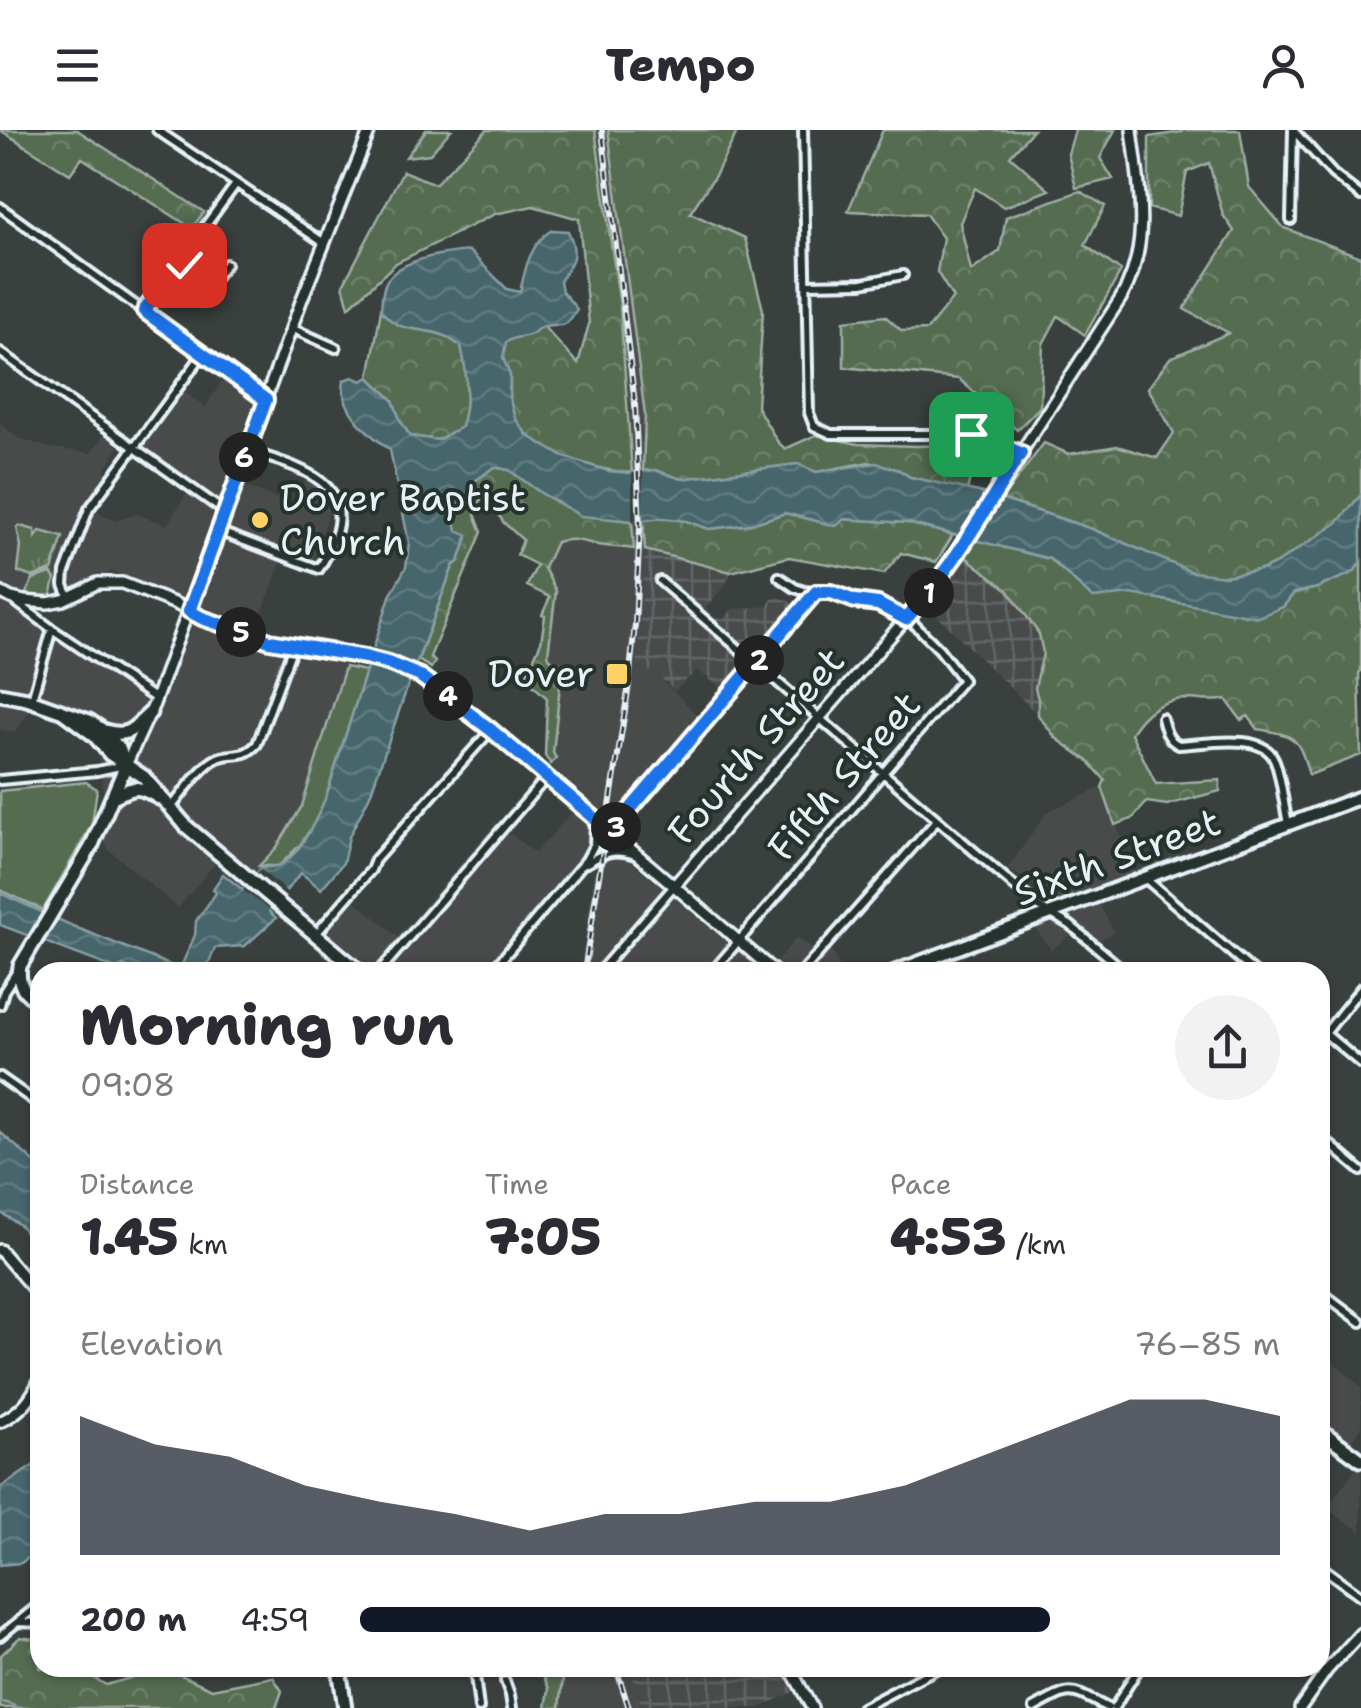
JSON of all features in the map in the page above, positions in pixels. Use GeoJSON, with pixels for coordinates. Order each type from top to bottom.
{"type":"FeatureCollection","features":[{"type":"Feature","properties":{"kind":"main road"},"geometry":{"type":"LineString","coordinates":[[0,694],[32,700],[84,718],[119,748],[126,765],[92,848],[20,966],[19,978],[30,995]]}},
{"type":"Feature","properties":{"kind":"main road"},"geometry":{"type":"LineString","coordinates":[[63,712],[88,730],[110,754],[144,776],[166,805],[202,840],[348,962]]}},
{"type":"Feature","properties":{"kind":"main road"},"geometry":{"type":"LineString","coordinates":[[101,729],[124,734],[150,713]]}},
{"type":"Feature","properties":{"kind":"main road"},"geometry":{"type":"LineString","coordinates":[[113,797],[132,788],[144,790],[166,805]]}},
{"type":"Feature","properties":{"kind":"main road","name":"Sixth Street"},"geometry":{"type":"LineString","coordinates":[[933,962],[1051,913],[1361,797]]}},
{"type":"Feature","properties":{"kind":"main road"},"geometry":{"type":"LineString","coordinates":[[1330,1437],[1361,1460]]}},
{"type":"Feature","properties":{"kind":"main road"},"geometry":{"type":"LineString","coordinates":[[341,1677],[344,1708]]}},
{"type":"Feature","properties":{"kind":"street"},"geometry":{"type":"LineString","coordinates":[[157,130],[324,243]]}},
{"type":"Feature","properties":{"kind":"street"},"geometry":{"type":"LineString","coordinates":[[0,780],[126,765],[156,700],[291,328],[370,130]]}},
{"type":"Feature","properties":{"kind":"street"},"geometry":{"type":"LineString","coordinates":[[803,130],[810,413],[814,426],[831,434],[971,434],[1021,453]]}},
{"type":"Feature","properties":{"kind":"street","name":"Fourth Street"},"geometry":{"type":"LineString","coordinates":[[608,962],[935,585],[1121,298],[1134,270],[1142,227],[1132,130]]}},
{"type":"Feature","properties":{"kind":"street"},"geometry":{"type":"LineString","coordinates":[[1293,130],[1333,174],[1361,196]]}},
{"type":"Feature","properties":{"kind":"street"},"geometry":{"type":"LineString","coordinates":[[1291,220],[1293,130]]}},
{"type":"Feature","properties":{"kind":"street"},"geometry":{"type":"LineString","coordinates":[[144,311],[236,184]]}},
{"type":"Feature","properties":{"kind":"street"},"geometry":{"type":"LineString","coordinates":[[0,206],[266,400]]}},
{"type":"Feature","properties":{"kind":"street"},"geometry":{"type":"LineString","coordinates":[[180,262],[212,281],[226,264]]}},
{"type":"Feature","properties":{"kind":"street"},"geometry":{"type":"LineString","coordinates":[[807,284],[862,283],[903,275]]}},
{"type":"Feature","properties":{"kind":"street"},"geometry":{"type":"LineString","coordinates":[[291,328],[336,348]]}},
{"type":"Feature","properties":{"kind":"street"},"geometry":{"type":"LineString","coordinates":[[0,352],[225,512]]}},
{"type":"Feature","properties":{"kind":"street"},"geometry":{"type":"LineString","coordinates":[[69,597],[64,572],[87,514],[203,354]]}},
{"type":"Feature","properties":{"kind":"street"},"geometry":{"type":"LineString","coordinates":[[218,531],[319,569],[331,545],[339,510],[334,494],[306,472],[247,451]]}},
{"type":"Feature","properties":{"kind":"street"},"geometry":{"type":"LineString","coordinates":[[779,577],[794,588],[878,604],[906,619]]}},
{"type":"Feature","properties":{"kind":"street"},"geometry":{"type":"LineString","coordinates":[[660,581],[1040,906],[1114,962]]}},
{"type":"Feature","properties":{"kind":"street"},"geometry":{"type":"LineString","coordinates":[[11,598],[57,601],[98,583],[116,582],[250,635],[388,663],[420,676],[491,730],[674,886],[742,937],[766,962]]}},
{"type":"Feature","properties":{"kind":"street"},"geometry":{"type":"LineString","coordinates":[[0,592],[156,700]]}},
{"type":"Feature","properties":{"kind":"street"},"geometry":{"type":"LineString","coordinates":[[611,832],[816,592]]}},
{"type":"Feature","properties":{"kind":"street","name":"Fifth Street"},"geometry":{"type":"LineString","coordinates":[[721,962],[963,680],[940,649],[906,619]]}},
{"type":"Feature","properties":{"kind":"street"},"geometry":{"type":"LineString","coordinates":[[32,700],[52,629]]}},
{"type":"Feature","properties":{"kind":"street"},"geometry":{"type":"LineString","coordinates":[[166,805],[216,758],[241,756],[258,744],[294,645]]}},
{"type":"Feature","properties":{"kind":"street"},"geometry":{"type":"LineString","coordinates":[[1162,718],[1174,743],[1253,742],[1267,748],[1275,762],[1289,824]]}},
{"type":"Feature","properties":{"kind":"street"},"geometry":{"type":"LineString","coordinates":[[316,935],[450,772],[491,730]]}},
{"type":"Feature","properties":{"kind":"street"},"geometry":{"type":"LineString","coordinates":[[388,962],[547,777]]}},
{"type":"Feature","properties":{"kind":"street"},"geometry":{"type":"LineString","coordinates":[[501,962],[582,867],[594,845],[595,819]]}},
{"type":"Feature","properties":{"kind":"street"},"geometry":{"type":"LineString","coordinates":[[811,962],[938,820]]}},
{"type":"Feature","properties":{"kind":"street"},"geometry":{"type":"LineString","coordinates":[[582,867],[608,850],[639,856]]}},
{"type":"Feature","properties":{"kind":"street"},"geometry":{"type":"LineString","coordinates":[[1145,878],[1242,962]]}},
{"type":"Feature","properties":{"kind":"street"},"geometry":{"type":"LineString","coordinates":[[1,1003],[20,966]]}},
{"type":"Feature","properties":{"kind":"street"},"geometry":{"type":"LineString","coordinates":[[1330,1025],[1361,988]]}},
{"type":"Feature","properties":{"kind":"street"},"geometry":{"type":"LineString","coordinates":[[1,1003],[13,994],[25,992]]}},
{"type":"Feature","properties":{"kind":"street"},"geometry":{"type":"LineString","coordinates":[[1330,1040],[1361,1064]]}},
{"type":"Feature","properties":{"kind":"street"},"geometry":{"type":"LineString","coordinates":[[0,1077],[30,1098]]}},
{"type":"Feature","properties":{"kind":"street"},"geometry":{"type":"LineString","coordinates":[[1330,1144],[1361,1170]]}},
{"type":"Feature","properties":{"kind":"street"},"geometry":{"type":"LineString","coordinates":[[0,1250],[30,1286]]}},
{"type":"Feature","properties":{"kind":"street"},"geometry":{"type":"LineString","coordinates":[[1330,1299],[1361,1322]]}},
{"type":"Feature","properties":{"kind":"street"},"geometry":{"type":"LineString","coordinates":[[0,1422],[30,1398]]}},
{"type":"Feature","properties":{"kind":"street"},"geometry":{"type":"LineString","coordinates":[[1330,1573],[1361,1596]]}},
{"type":"Feature","properties":{"kind":"street"},"geometry":{"type":"LineString","coordinates":[[0,1636],[30,1612]]}},
{"type":"Feature","properties":{"kind":"street"},"geometry":{"type":"LineString","coordinates":[[16,1622],[30,1623]]}},
{"type":"Feature","properties":{"kind":"street"},"geometry":{"type":"LineString","coordinates":[[1330,1661],[1361,1633]]}},
{"type":"Feature","properties":{"kind":"street"},"geometry":{"type":"LineString","coordinates":[[475,1677],[478,1708]]}},
{"type":"Feature","properties":{"kind":"street"},"geometry":{"type":"LineString","coordinates":[[795,1677],[812,1708]]}},
{"type":"Feature","properties":{"kind":"street"},"geometry":{"type":"LineString","coordinates":[[862,1708],[921,1677]]}},
{"type":"Feature","properties":{"kind":"street"},"geometry":{"type":"LineString","coordinates":[[1034,1708],[1072,1691],[1111,1708],[1133,1677]]}},
{"type":"Feature","properties":{"kind":"street"},"geometry":{"type":"LineString","coordinates":[[1300,1708],[1318,1677]]}},
{"type":"Feature","properties":{"kind":"street"},"geometry":{"type":"LineString","coordinates":[[505,1681],[512,1708]]}},
{"type":"Feature","properties":{"kind":"shaded area"},"geometry":{"type":"Polygon","coordinates":[[[595,130],[608,130],[645,415],[643,471],[632,473],[620,306],[595,130]]]}},
{"type":"Feature","properties":{"kind":"shaded area"},"geometry":{"type":"Polygon","coordinates":[[[223,380],[254,401],[226,479],[294,505],[306,481],[315,486],[329,512],[314,559],[286,549],[257,626],[113,571],[51,596],[49,607],[30,608],[47,622],[46,630],[160,709],[195,624],[263,648],[347,659],[302,806],[277,847],[244,884],[216,862],[178,908],[108,849],[98,828],[103,792],[98,751],[87,735],[31,709],[15,732],[0,730],[0,423],[18,438],[51,448],[91,453],[104,435],[119,447],[87,502],[95,511],[116,521],[136,514],[167,525],[192,484],[143,447],[183,391],[205,407],[223,380]]]}},
{"type":"Feature","properties":{"kind":"shaded area"},"geometry":{"type":"Polygon","coordinates":[[[643,520],[645,550],[636,673],[653,671],[699,717],[628,801],[617,808],[609,856],[626,858],[752,962],[581,962],[607,813],[550,765],[556,758],[553,753],[562,664],[551,660],[548,654],[556,591],[544,568],[556,542],[572,538],[633,549],[632,521],[643,520]]]}},
{"type":"Feature","properties":{"kind":"shaded area"},"geometry":{"type":"Polygon","coordinates":[[[645,550],[731,572],[725,586],[705,608],[715,620],[722,620],[733,609],[767,606],[778,597],[796,608],[724,690],[697,670],[675,691],[653,671],[636,674],[645,550]]]}},
{"type":"Feature","properties":{"kind":"shaded area"},"geometry":{"type":"Polygon","coordinates":[[[962,554],[1008,590],[1039,634],[1043,653],[1035,688],[1038,715],[925,604],[962,554]]]}},
{"type":"Feature","properties":{"kind":"shaded area"},"geometry":{"type":"Polygon","coordinates":[[[1102,787],[1134,872],[1056,901],[1008,868],[1047,812],[1102,787]]]}},
{"type":"Feature","properties":{"kind":"shaded area"},"geometry":{"type":"Polygon","coordinates":[[[574,810],[589,825],[592,837],[587,850],[491,962],[366,962],[325,931],[353,899],[398,937],[496,823],[535,853],[574,810]]]}},
{"type":"Feature","properties":{"kind":"shaded area"},"geometry":{"type":"Polygon","coordinates":[[[1098,902],[1114,932],[1087,946],[1072,934],[1051,950],[1034,926],[1098,902]]]}},
{"type":"Feature","properties":{"kind":"shaded area"},"geometry":{"type":"Polygon","coordinates":[[[796,938],[812,949],[833,952],[837,962],[776,962],[796,938]]]}},
{"type":"Feature","properties":{"kind":"shaded area"},"geometry":{"type":"Polygon","coordinates":[[[1330,1359],[1361,1387],[1361,1428],[1351,1442],[1330,1426],[1330,1359]]]}},
{"type":"Feature","properties":{"kind":"shaded area"},"geometry":{"type":"Polygon","coordinates":[[[1357,1467],[1361,1470],[1361,1531],[1330,1512],[1330,1504],[1357,1467]]]}},
{"type":"Feature","properties":{"kind":"shaded area"},"geometry":{"type":"Polygon","coordinates":[[[563,1677],[633,1677],[642,1708],[560,1708],[563,1677]]]}},
{"type":"Feature","properties":{"kind":"shaded area"},"geometry":{"type":"Polygon","coordinates":[[[633,1677],[784,1677],[793,1692],[760,1708],[642,1708],[633,1677]]]}},
{"type":"Feature","properties":{"kind":"green space"},"geometry":{"type":"Polygon","coordinates":[[[0,130],[77,130],[204,212],[192,228],[82,158],[70,174],[0,130]]]}},
{"type":"Feature","properties":{"kind":"green space"},"geometry":{"type":"Polygon","coordinates":[[[426,130],[451,130],[430,154],[406,157],[426,130]]]}},
{"type":"Feature","properties":{"kind":"green space"},"geometry":{"type":"Polygon","coordinates":[[[487,130],[595,130],[620,306],[632,473],[584,464],[550,450],[523,430],[512,409],[503,356],[506,342],[543,326],[578,364],[589,324],[579,219],[533,206],[495,214],[396,263],[349,307],[343,285],[403,171],[435,184],[487,130]]]}},
{"type":"Feature","properties":{"kind":"green space"},"geometry":{"type":"Polygon","coordinates":[[[608,130],[738,130],[690,213],[745,238],[763,310],[757,407],[777,441],[785,449],[816,435],[858,444],[979,444],[967,490],[910,477],[869,462],[816,472],[797,464],[681,479],[655,470],[643,471],[645,415],[608,130]]]}},
{"type":"Feature","properties":{"kind":"green space"},"geometry":{"type":"Polygon","coordinates":[[[883,130],[1033,130],[1010,156],[1049,190],[1004,207],[975,188],[960,223],[971,271],[1000,251],[1006,217],[1080,191],[1105,206],[1085,245],[1121,271],[1085,335],[1058,316],[1043,344],[1040,407],[1017,430],[959,379],[844,367],[844,321],[885,316],[902,331],[927,330],[953,298],[937,272],[943,238],[926,214],[848,211],[883,130]]]}},
{"type":"Feature","properties":{"kind":"green space"},"geometry":{"type":"Polygon","coordinates":[[[1075,130],[1115,130],[1100,158],[1113,179],[1076,188],[1068,154],[1075,130]]]}},
{"type":"Feature","properties":{"kind":"green space"},"geometry":{"type":"Polygon","coordinates":[[[1182,130],[1240,130],[1249,187],[1284,228],[1361,257],[1361,495],[1337,523],[1279,562],[1226,576],[1192,573],[1092,529],[1002,499],[1044,443],[1069,454],[1117,446],[1157,458],[1174,433],[1148,388],[1170,358],[1229,333],[1184,309],[1234,231],[1223,215],[1209,163],[1187,172],[1178,216],[1149,208],[1149,137],[1182,130]]]}},
{"type":"Feature","properties":{"kind":"green space"},"geometry":{"type":"Polygon","coordinates":[[[381,310],[401,326],[440,334],[461,346],[467,387],[464,417],[461,427],[438,440],[410,436],[393,400],[369,377],[381,310]]]}},
{"type":"Feature","properties":{"kind":"green space"},"geometry":{"type":"Polygon","coordinates":[[[494,467],[509,470],[581,515],[632,521],[634,549],[577,540],[556,542],[544,568],[556,591],[548,654],[562,665],[553,753],[556,758],[551,764],[545,756],[547,698],[525,678],[541,642],[545,616],[542,615],[550,597],[527,586],[537,565],[517,555],[523,540],[503,522],[484,491],[475,514],[482,532],[430,657],[435,662],[431,668],[418,660],[468,535],[457,531],[458,507],[475,481],[494,467]]]}},
{"type":"Feature","properties":{"kind":"green space"},"geometry":{"type":"Polygon","coordinates":[[[785,513],[836,526],[844,519],[908,523],[953,535],[936,562],[901,553],[884,574],[789,557],[731,572],[645,550],[643,520],[687,521],[709,529],[751,524],[785,513]]]}},
{"type":"Feature","properties":{"kind":"green space"},"geometry":{"type":"Polygon","coordinates":[[[20,526],[35,530],[36,537],[40,531],[63,537],[52,570],[32,577],[18,572],[20,526]]]}},
{"type":"Feature","properties":{"kind":"green space"},"geometry":{"type":"Polygon","coordinates":[[[972,539],[1050,559],[1093,598],[1131,593],[1178,603],[1283,607],[1294,593],[1354,572],[1361,561],[1361,755],[1309,775],[1294,740],[1258,729],[1248,716],[1241,720],[1226,699],[1167,702],[1141,719],[1131,733],[1156,784],[1220,780],[1220,791],[1167,805],[1147,802],[1132,819],[1115,825],[1102,787],[1105,780],[1088,761],[1056,738],[1038,715],[1035,688],[1043,653],[1039,634],[1008,590],[962,554],[972,539]]]}},
{"type":"Feature","properties":{"kind":"green space"},"geometry":{"type":"Polygon","coordinates":[[[51,573],[55,579],[51,596],[25,595],[33,579],[51,573]]]}},
{"type":"Feature","properties":{"kind":"green space"},"geometry":{"type":"Polygon","coordinates":[[[345,667],[366,671],[326,797],[300,845],[279,866],[259,866],[277,847],[302,806],[345,667]]]}},
{"type":"Feature","properties":{"kind":"green space"},"geometry":{"type":"Polygon","coordinates":[[[86,782],[97,789],[92,824],[43,910],[0,890],[0,791],[86,782]]]}},
{"type":"Feature","properties":{"kind":"green space"},"geometry":{"type":"Polygon","coordinates":[[[20,1637],[30,1638],[30,1677],[92,1677],[106,1685],[134,1677],[185,1677],[212,1689],[273,1677],[282,1691],[276,1708],[0,1708],[0,1656],[20,1637]]]}},
{"type":"Feature","properties":{"kind":"green space"},"geometry":{"type":"Polygon","coordinates":[[[544,1677],[563,1677],[560,1708],[546,1708],[549,1689],[544,1677]]]}},
{"type":"Feature","properties":{"kind":"water"},"geometry":{"type":"Polygon","coordinates":[[[552,230],[568,231],[573,258],[560,281],[562,291],[577,309],[566,324],[541,327],[506,342],[503,358],[510,375],[509,397],[515,418],[527,435],[562,456],[608,471],[655,470],[681,479],[798,464],[816,472],[876,463],[910,477],[979,492],[1092,529],[1192,572],[1226,576],[1279,562],[1337,523],[1361,495],[1361,561],[1354,572],[1294,593],[1283,607],[1258,617],[1131,594],[1093,598],[1050,559],[908,523],[844,519],[836,526],[785,513],[751,524],[709,529],[663,518],[632,521],[581,516],[509,470],[494,467],[475,481],[456,512],[457,531],[468,535],[459,561],[453,566],[370,795],[349,837],[343,863],[321,889],[301,873],[269,911],[276,918],[245,946],[215,948],[209,962],[183,962],[195,935],[196,921],[216,893],[213,889],[223,874],[243,890],[260,869],[285,862],[313,826],[326,797],[390,596],[406,567],[409,543],[390,450],[364,429],[351,411],[344,380],[353,377],[362,381],[369,377],[393,400],[410,436],[438,440],[461,427],[467,387],[461,346],[443,335],[401,326],[388,318],[381,310],[386,282],[414,261],[469,251],[507,289],[520,292],[534,249],[552,230]]]}},
{"type":"Feature","properties":{"kind":"water"},"geometry":{"type":"Polygon","coordinates":[[[0,893],[162,962],[98,962],[0,925],[0,893]]]}},
{"type":"Feature","properties":{"kind":"water"},"geometry":{"type":"Polygon","coordinates":[[[0,1132],[30,1158],[30,1240],[21,1226],[0,1212],[0,1132]]]}},
{"type":"Feature","properties":{"kind":"water"},"geometry":{"type":"Polygon","coordinates":[[[30,1468],[30,1556],[21,1563],[0,1565],[0,1488],[30,1468]]]}},
{"type":"Feature","properties":{"kind":"pier"},"geometry":{"type":"Polygon","coordinates":[[[643,471],[643,520],[632,521],[632,473],[643,471]]]}},
{"type":"Feature","properties":{"kind":"pier"},"geometry":{"type":"Polygon","coordinates":[[[368,646],[421,665],[414,683],[363,665],[368,646]]]}},
{"type":"Feature","properties":{"kind":"pier"},"geometry":{"type":"Polygon","coordinates":[[[260,869],[289,894],[276,911],[280,918],[243,890],[260,869]]]}},
{"type":"Feature","properties":{"kind":"waterway"},"geometry":{"type":"LineString","coordinates":[[0,1702],[19,1708]]}},
{"type":"Feature","properties":{"kind":"railway"},"geometry":{"type":"LineString","coordinates":[[586,962],[628,691],[640,527],[635,404],[602,130]]}},
{"type":"Feature","properties":{"kind":"railway"},"geometry":{"type":"LineString","coordinates":[[619,1677],[629,1708]]}},
{"type":"Feature","properties":{"kind":"place","name":"Dover Baptist Church"},"geometry":{"type":"Point","coordinates":[260,520]}},
{"type":"Feature","properties":{"kind":"place","name":"Dover"},"geometry":{"type":"Point","coordinates":[617,674]}},
{"type":"Feature","properties":{"kind":"route"},"geometry":{"type":"LineString","coordinates":[[184,265],[180,262],[144,311],[266,400],[189,611],[270,641],[365,657],[420,676],[491,730],[611,832],[816,592],[878,604],[906,619],[916,608],[1021,453],[971,434]]}}]}
